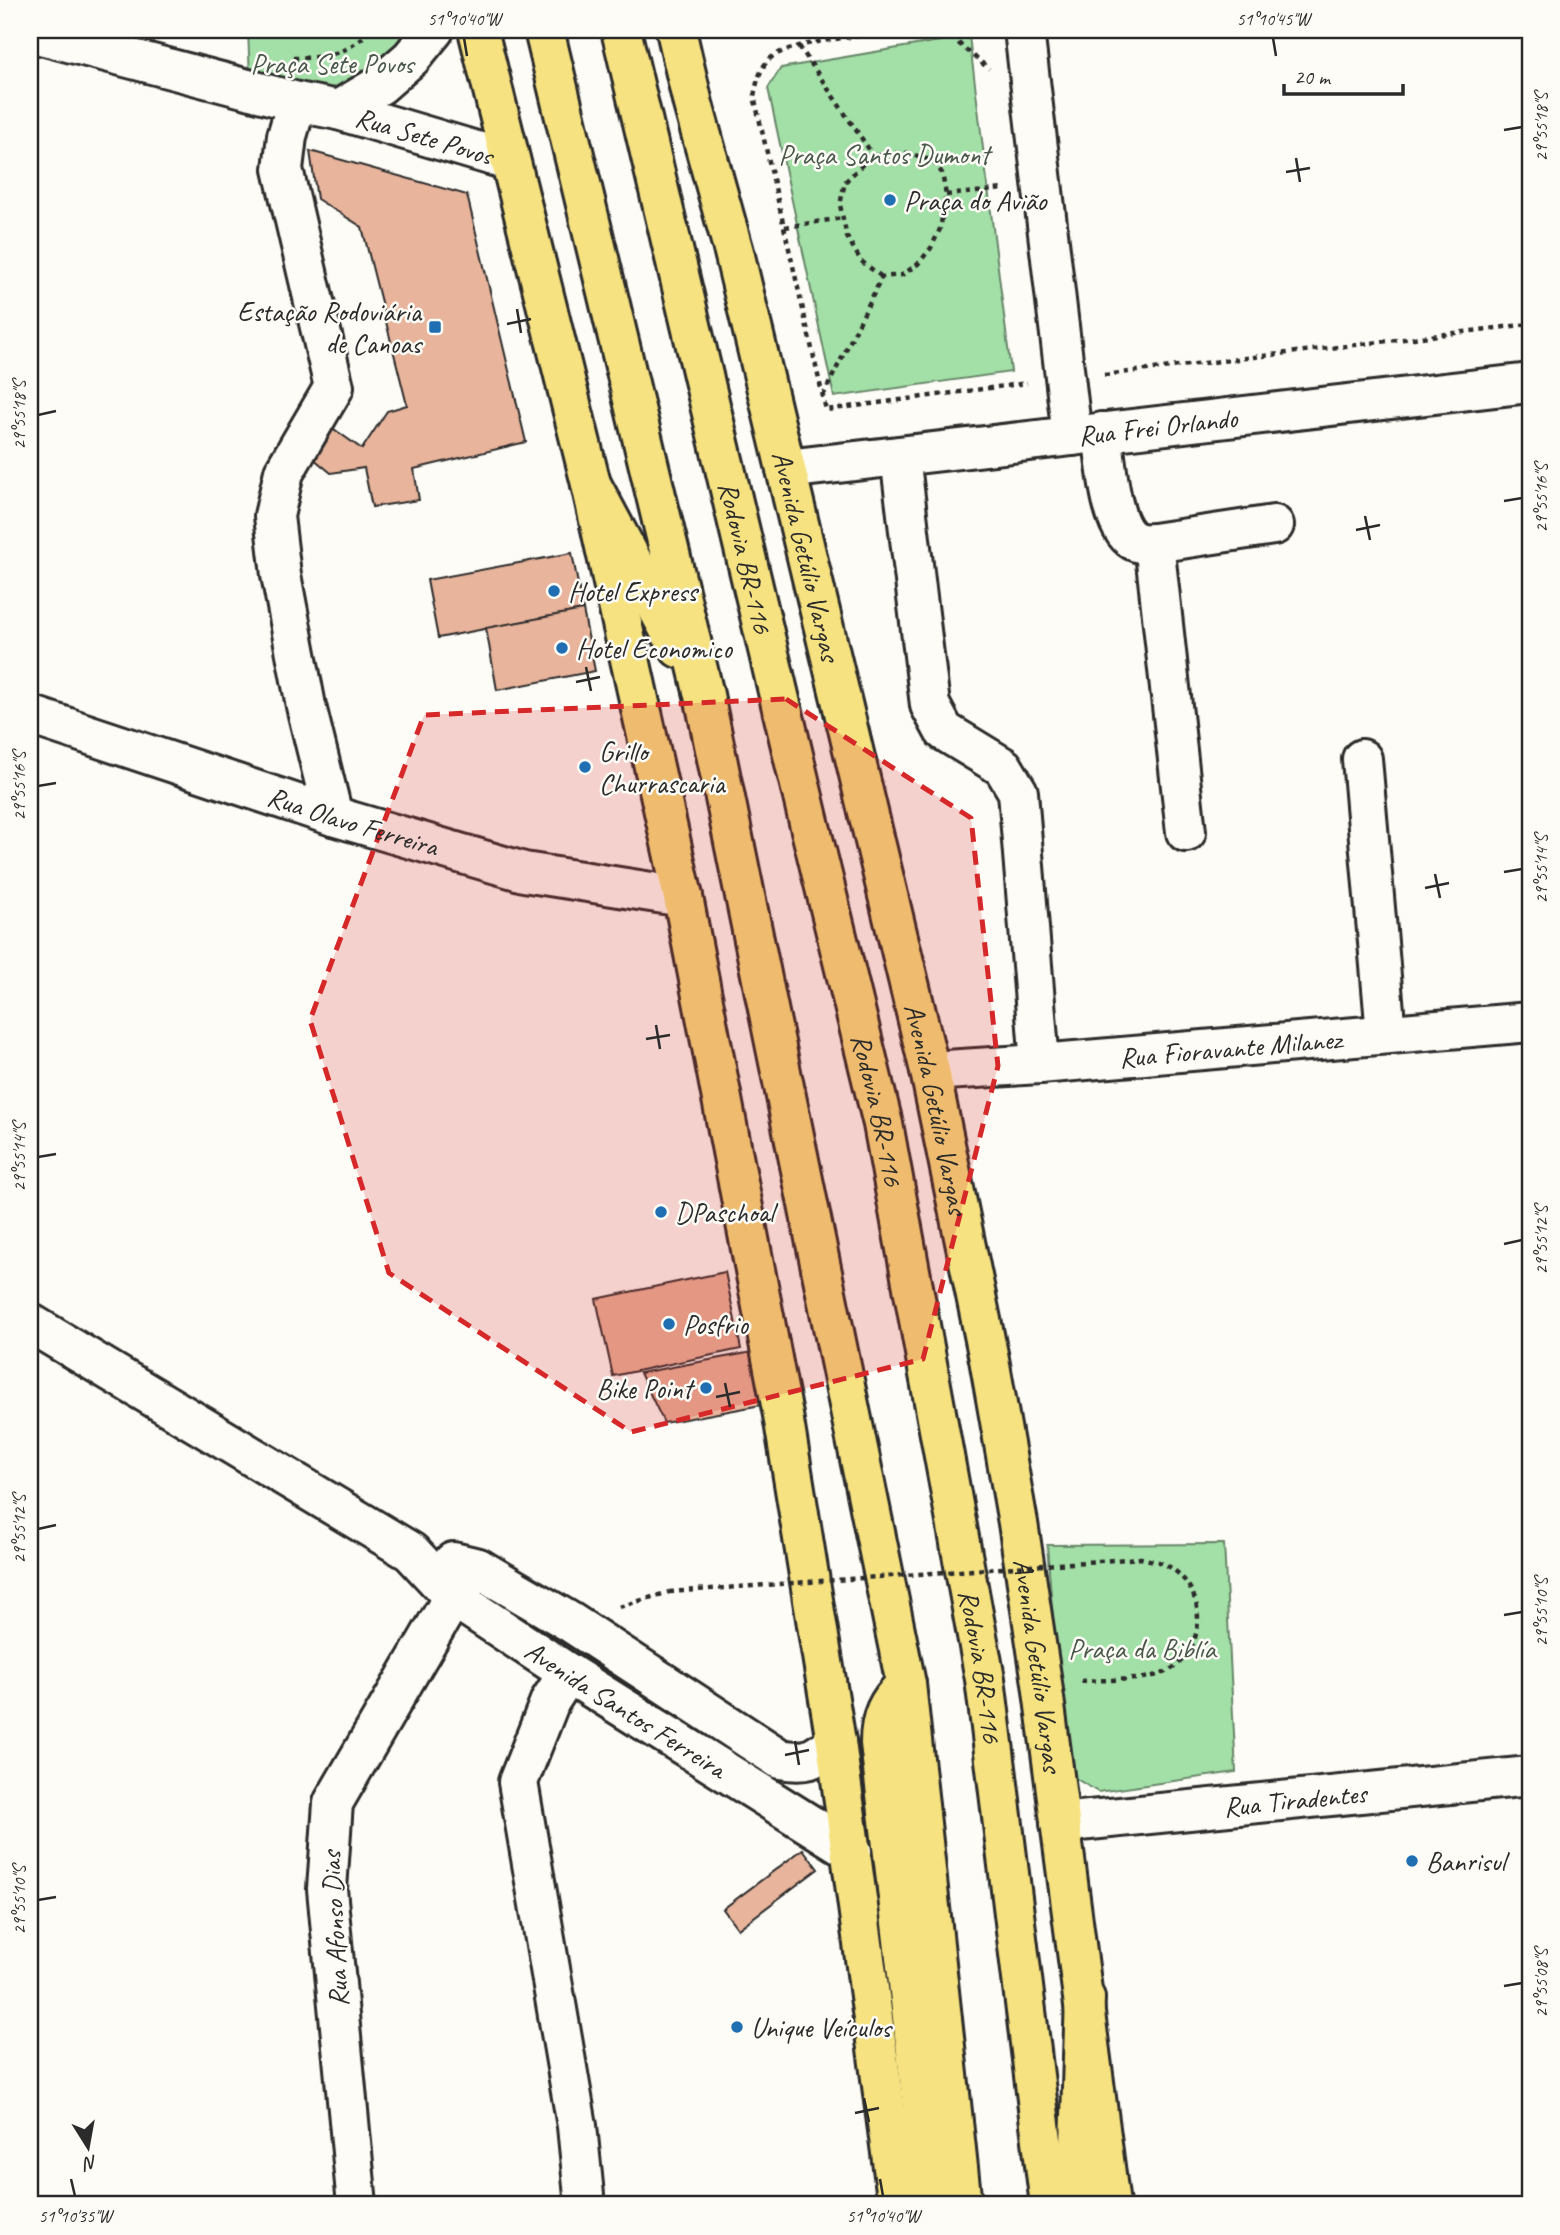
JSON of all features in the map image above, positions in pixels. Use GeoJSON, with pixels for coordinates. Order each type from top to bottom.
{"type":"FeatureCollection","features":[{"type":"Feature","properties":{"kind":"main road"},"geometry":{"type":"LineString","coordinates":[[478,30],[591,484],[683,897],[783,1415],[852,1850],[898,2205]]}},
{"type":"Feature","properties":{"kind":"main road"},"geometry":{"type":"LineString","coordinates":[[544,30],[704,695],[906,1684],[962,2205]]}},
{"type":"Feature","properties":{"kind":"main road","name":"Rodovia BR-116"},"geometry":{"type":"LineString","coordinates":[[621,30],[883,1124],[985,1679],[1050,2205]]}},
{"type":"Feature","properties":{"kind":"main road","name":"Avenida Getúlio Vargas"},"geometry":{"type":"LineString","coordinates":[[676,30],[786,469],[930,1071],[989,1359],[1042,1682],[1110,2205]]}},
{"type":"Feature","properties":{"kind":"main road"},"geometry":{"type":"LineString","coordinates":[[591,484],[704,695]]}},
{"type":"Feature","properties":{"kind":"main road"},"geometry":{"type":"LineString","coordinates":[[906,1684],[893,1697],[881,1719],[880,1744],[934,2205]]}},
{"type":"Feature","properties":{"kind":"main road"},"geometry":{"type":"LineString","coordinates":[[1078,2205],[1085,1998]]}},
{"type":"Feature","properties":{"kind":"street","name":"Rua Sete Povos"},"geometry":{"type":"LineString","coordinates":[[338,110],[380,85],[411,58],[434,30]]}},
{"type":"Feature","properties":{"kind":"street"},"geometry":{"type":"LineString","coordinates":[[1024,30],[1101,432],[1136,510],[1186,832]]}},
{"type":"Feature","properties":{"kind":"street","name":"Rua Sete Povos"},"geometry":{"type":"LineString","coordinates":[[30,32],[297,102],[338,110],[510,160]]}},
{"type":"Feature","properties":{"kind":"street"},"geometry":{"type":"LineString","coordinates":[[297,102],[287,136],[283,169],[334,387],[284,472],[274,516],[281,575],[304,693],[333,816]]}},
{"type":"Feature","properties":{"kind":"street","name":"Rua Frei Orlando"},"geometry":{"type":"LineString","coordinates":[[786,469],[1530,383]]}},
{"type":"Feature","properties":{"kind":"street"},"geometry":{"type":"LineString","coordinates":[[900,456],[930,705],[944,731],[1003,767],[1018,792],[1040,1064]]}},
{"type":"Feature","properties":{"kind":"street"},"geometry":{"type":"LineString","coordinates":[[1140,538],[1274,525]]}},
{"type":"Feature","properties":{"kind":"street","name":"Rua Olavo Ferreira"},"geometry":{"type":"LineString","coordinates":[[30,715],[333,816],[524,872],[683,897]]}},
{"type":"Feature","properties":{"kind":"street"},"geometry":{"type":"LineString","coordinates":[[1362,759],[1387,1034]]}},
{"type":"Feature","properties":{"kind":"street","name":"Rua Fioravante Milanez"},"geometry":{"type":"LineString","coordinates":[[930,1071],[1040,1064],[1530,1021]]}},
{"type":"Feature","properties":{"kind":"street","name":"Avenida Santos Ferreira"},"geometry":{"type":"LineString","coordinates":[[30,1324],[411,1552],[453,1597],[568,1673],[852,1850]]}},
{"type":"Feature","properties":{"kind":"street","name":"Avenida Santos Ferreira"},"geometry":{"type":"LineString","coordinates":[[411,1552],[478,1568],[570,1622],[780,1759],[797,1762],[811,1760],[836,1742]]}},
{"type":"Feature","properties":{"kind":"street","name":"Rua Afonso Dias"},"geometry":{"type":"LineString","coordinates":[[357,2205],[327,1889],[332,1803],[453,1597],[478,1568]]}},
{"type":"Feature","properties":{"kind":"street"},"geometry":{"type":"LineString","coordinates":[[568,1673],[550,1701],[518,1782],[577,2126],[585,2205]]}},
{"type":"Feature","properties":{"kind":"street","name":"Rua Tiradentes"},"geometry":{"type":"LineString","coordinates":[[1060,1823],[1530,1776]]}},
{"type":"Feature","properties":{"kind":"path"},"geometry":{"type":"LineString","coordinates":[[286,58],[316,58],[349,50],[372,30]]}},
{"type":"Feature","properties":{"kind":"path"},"geometry":{"type":"LineString","coordinates":[[910,30],[799,46],[772,57],[762,67],[754,96],[826,410],[1028,383]]}},
{"type":"Feature","properties":{"kind":"path"},"geometry":{"type":"LineString","coordinates":[[943,30],[989,69]]}},
{"type":"Feature","properties":{"kind":"path"},"geometry":{"type":"LineString","coordinates":[[799,46],[876,158]]}},
{"type":"Feature","properties":{"kind":"path"},"geometry":{"type":"LineString","coordinates":[[885,153],[908,153],[933,161],[943,173],[946,195],[940,229],[931,248],[918,264],[902,275],[882,277],[861,261],[847,237],[840,205],[845,182],[866,161],[885,153]]}},
{"type":"Feature","properties":{"kind":"path"},"geometry":{"type":"LineString","coordinates":[[946,195],[1004,189]]}},
{"type":"Feature","properties":{"kind":"path"},"geometry":{"type":"LineString","coordinates":[[784,228],[842,218]]}},
{"type":"Feature","properties":{"kind":"path"},"geometry":{"type":"LineString","coordinates":[[823,397],[882,277]]}},
{"type":"Feature","properties":{"kind":"path"},"geometry":{"type":"LineString","coordinates":[[1090,377],[1530,324]]}},
{"type":"Feature","properties":{"kind":"path"},"geometry":{"type":"LineString","coordinates":[[669,1592],[1141,1558],[1161,1563],[1180,1574],[1192,1591],[1199,1611],[1199,1628],[1191,1647],[1178,1664],[1160,1675],[1139,1679],[1042,1682]]}},
{"type":"Feature","properties":{"kind":"highlighted area"},"geometry":{"type":"Polygon","coordinates":[[[786,699],[971,818],[998,1066],[923,1359],[631,1432],[389,1273],[310,1020],[424,715],[786,699]]]}},
{"type":"Feature","properties":{"kind":"green space","name":"Praça Sete Povos"},"geometry":{"type":"Polygon","coordinates":[[[248,30],[417,30],[339,97],[250,78],[248,30]]]}},
{"type":"Feature","properties":{"kind":"green space","name":"Praça Santos Dumont"},"geometry":{"type":"Polygon","coordinates":[[[969,36],[1011,372],[834,397],[768,88],[781,68],[969,36]]]}},
{"type":"Feature","properties":{"kind":"green space","name":"Praça da Biblía"},"geometry":{"type":"Polygon","coordinates":[[[1224,1544],[1236,1772],[1098,1792],[1075,1778],[1059,1751],[1060,1706],[1047,1545],[1224,1544]]]}},
{"type":"Feature","properties":{"kind":"building"},"geometry":{"type":"Polygon","coordinates":[[[310,151],[467,195],[526,442],[414,469],[419,500],[372,507],[364,468],[331,473],[313,458],[331,427],[362,449],[387,411],[407,405],[362,227],[317,199],[310,151]]]}},
{"type":"Feature","properties":{"kind":"building"},"geometry":{"type":"Polygon","coordinates":[[[572,553],[583,610],[438,638],[427,580],[572,553]]]}},
{"type":"Feature","properties":{"kind":"building"},"geometry":{"type":"Polygon","coordinates":[[[583,610],[595,671],[497,690],[486,628],[583,610]]]}},
{"type":"Feature","properties":{"kind":"building","name":"Posfrio"},"geometry":{"type":"Polygon","coordinates":[[[725,1272],[741,1349],[613,1376],[596,1299],[725,1272]]]}},
{"type":"Feature","properties":{"kind":"building","name":"Bike Point"},"geometry":{"type":"Polygon","coordinates":[[[758,1351],[767,1404],[664,1423],[640,1373],[758,1351]]]}},
{"type":"Feature","properties":{"kind":"building"},"geometry":{"type":"Polygon","coordinates":[[[803,1849],[818,1869],[738,1929],[723,1909],[803,1849]]]}},
{"type":"Feature","properties":{"kind":"place","name":"Praça do Avião"},"geometry":{"type":"Point","coordinates":[890,200]}},
{"type":"Feature","properties":{"kind":"place","name":"Estação Rodoviária de Canoas"},"geometry":{"type":"Point","coordinates":[435,327]}},
{"type":"Feature","properties":{"kind":"place","name":"Hotel Express"},"geometry":{"type":"Point","coordinates":[554,591]}},
{"type":"Feature","properties":{"kind":"place","name":"Hotel Economico"},"geometry":{"type":"Point","coordinates":[562,648]}},
{"type":"Feature","properties":{"kind":"place","name":"Grillo Churrascaria"},"geometry":{"type":"Point","coordinates":[585,767]}},
{"type":"Feature","properties":{"kind":"place","name":"DPaschoal"},"geometry":{"type":"Point","coordinates":[661,1212]}},
{"type":"Feature","properties":{"kind":"place","name":"Posfrio"},"geometry":{"type":"Point","coordinates":[669,1324]}},
{"type":"Feature","properties":{"kind":"place","name":"Bike Point"},"geometry":{"type":"Point","coordinates":[706,1388]}},
{"type":"Feature","properties":{"kind":"place","name":"Banrisul"},"geometry":{"type":"Point","coordinates":[1412,1861]}},
{"type":"Feature","properties":{"kind":"place","name":"Unique Veículos"},"geometry":{"type":"Point","coordinates":[737,2027]}}]}
